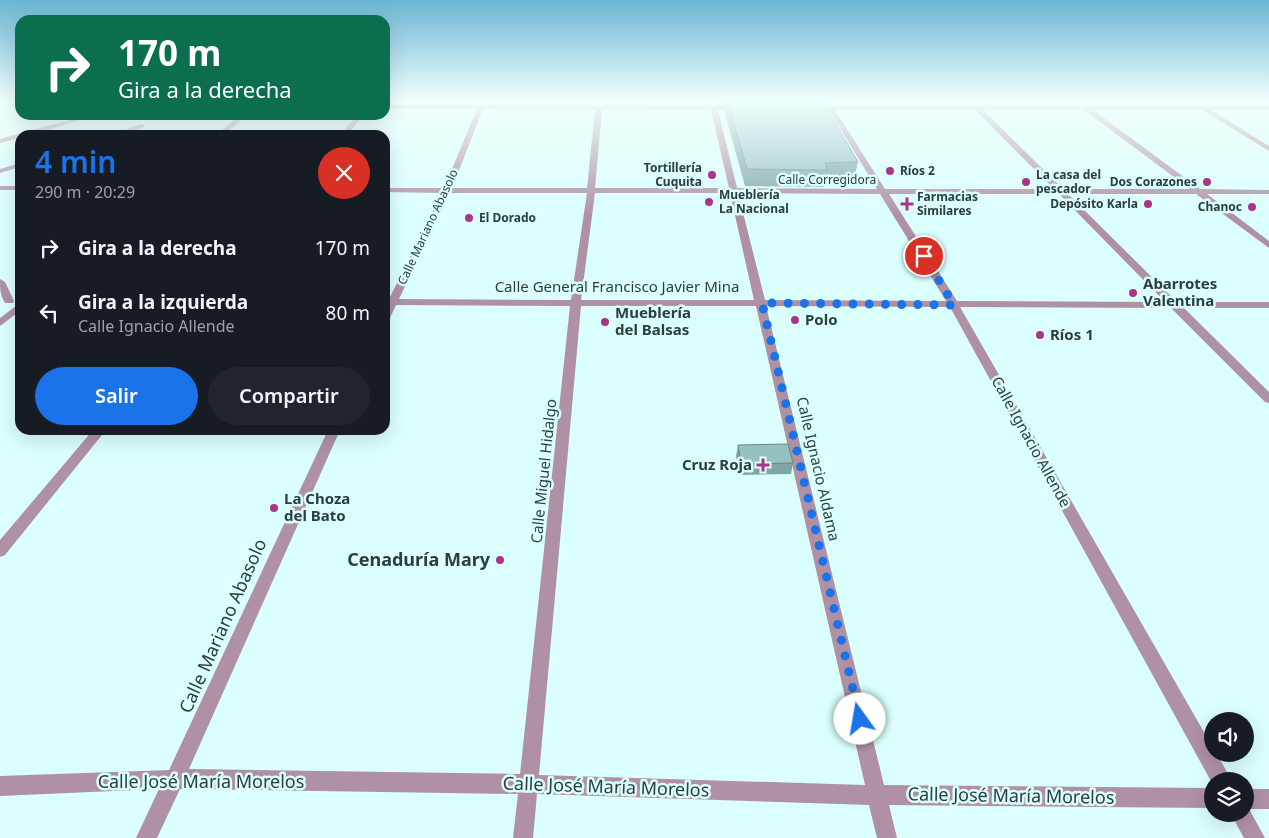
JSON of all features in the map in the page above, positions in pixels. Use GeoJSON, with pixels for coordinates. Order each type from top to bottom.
{"type":"FeatureCollection","features":[{"type":"Feature","properties":{"kind":"street","name":"Calle Mariano Abasolo"},"geometry":{"type":"LineString","coordinates":[[390,300],[447,190],[469,139]]}},
{"type":"Feature","properties":{"kind":"street","name":"Calle Miguel Hidalgo"},"geometry":{"type":"LineString","coordinates":[[523,838],[576,302],[596,139]]}},
{"type":"Feature","properties":{"kind":"street","name":"Calle Ignacio Aldama"},"geometry":{"type":"LineString","coordinates":[[725,139],[887,838]]}},
{"type":"Feature","properties":{"kind":"street","name":"Calle Ignacio Allende"},"geometry":{"type":"LineString","coordinates":[[850,139],[954,305],[1217,772]]}},
{"type":"Feature","properties":{"kind":"street"},"geometry":{"type":"LineString","coordinates":[[1011,139],[1058,192],[1177,305],[1269,399]]}},
{"type":"Feature","properties":{"kind":"street"},"geometry":{"type":"LineString","coordinates":[[1127,139],[1269,245]]}},
{"type":"Feature","properties":{"kind":"street"},"geometry":{"type":"LineString","coordinates":[[1254,139],[1269,148]]}},
{"type":"Feature","properties":{"kind":"street"},"geometry":{"type":"LineString","coordinates":[[0,171],[15,166]]}},
{"type":"Feature","properties":{"kind":"street"},"geometry":{"type":"LineString","coordinates":[[0,188],[15,188]]}},
{"type":"Feature","properties":{"kind":"street","name":"Calle Corregidora"},"geometry":{"type":"LineString","coordinates":[[390,190],[1269,192]]}},
{"type":"Feature","properties":{"kind":"street"},"geometry":{"type":"LineString","coordinates":[[0,282],[4,301]]}},
{"type":"Feature","properties":{"kind":"street","name":"Calle General Francisco Javier Mina"},"geometry":{"type":"LineString","coordinates":[[390,302],[1269,305]]}},
{"type":"Feature","properties":{"kind":"street"},"geometry":{"type":"LineString","coordinates":[[0,323],[15,310]]}},
{"type":"Feature","properties":{"kind":"street"},"geometry":{"type":"LineString","coordinates":[[0,551],[96,435]]}},
{"type":"Feature","properties":{"kind":"street","name":"Calle Mariano Abasolo"},"geometry":{"type":"LineString","coordinates":[[146,838],[175,779],[332,435]]}},
{"type":"Feature","properties":{"kind":"street","name":"Calle José María Morelos"},"geometry":{"type":"LineString","coordinates":[[0,786],[175,779],[529,784],[877,794],[1204,798]]}},
{"type":"Feature","properties":{"kind":"street"},"geometry":{"type":"LineString","coordinates":[[1254,799],[1269,799]]}},
{"type":"Feature","properties":{"kind":"street"},"geometry":{"type":"LineString","coordinates":[[1246,822],[1255,838]]}},
{"type":"Feature","properties":{"kind":"building"},"geometry":{"type":"Polygon","coordinates":[[[738,139],[845,139],[858,162],[825,163],[827,170],[747,169],[738,139]]]}},
{"type":"Feature","properties":{"kind":"building"},"geometry":{"type":"Polygon","coordinates":[[[788,444],[793,463],[741,464],[738,445],[788,444]]]}},
{"type":"Feature","properties":{"kind":"place","name":"Ríos 2"},"geometry":{"type":"Point","coordinates":[890,171]}},
{"type":"Feature","properties":{"kind":"place","name":"Tortillería Cuquita"},"geometry":{"type":"Point","coordinates":[712,175]}},
{"type":"Feature","properties":{"kind":"place","name":"La casa del pescador"},"geometry":{"type":"Point","coordinates":[1026,182]}},
{"type":"Feature","properties":{"kind":"place","name":"Dos Corazones"},"geometry":{"type":"Point","coordinates":[1207,182]}},
{"type":"Feature","properties":{"kind":"place","name":"Mueblería La Nacional"},"geometry":{"type":"Point","coordinates":[709,202]}},
{"type":"Feature","properties":{"kind":"place","name":"Farmacias Similares"},"geometry":{"type":"Point","coordinates":[907,204]}},
{"type":"Feature","properties":{"kind":"place","name":"Depósito Karla"},"geometry":{"type":"Point","coordinates":[1148,204]}},
{"type":"Feature","properties":{"kind":"place","name":"Chanoc"},"geometry":{"type":"Point","coordinates":[1252,207]}},
{"type":"Feature","properties":{"kind":"place","name":"El Dorado"},"geometry":{"type":"Point","coordinates":[469,218]}},
{"type":"Feature","properties":{"kind":"place","name":"Abarrotes Valentina"},"geometry":{"type":"Point","coordinates":[1133,293]}},
{"type":"Feature","properties":{"kind":"place","name":"Polo"},"geometry":{"type":"Point","coordinates":[795,320]}},
{"type":"Feature","properties":{"kind":"place","name":"Mueblería del Balsas"},"geometry":{"type":"Point","coordinates":[605,322]}},
{"type":"Feature","properties":{"kind":"place","name":"Ríos 1"},"geometry":{"type":"Point","coordinates":[1040,335]}},
{"type":"Feature","properties":{"kind":"place","name":"Cruz Roja"},"geometry":{"type":"Point","coordinates":[763,465]}},
{"type":"Feature","properties":{"kind":"place","name":"La Choza del Bato"},"geometry":{"type":"Point","coordinates":[274,508]}},
{"type":"Feature","properties":{"kind":"place","name":"Cenaduría Mary"},"geometry":{"type":"Point","coordinates":[500,560]}},
{"type":"Feature","properties":{"kind":"route"},"geometry":{"type":"LineString","coordinates":[[860,719],[762,303],[954,305],[924,256]]}}]}
